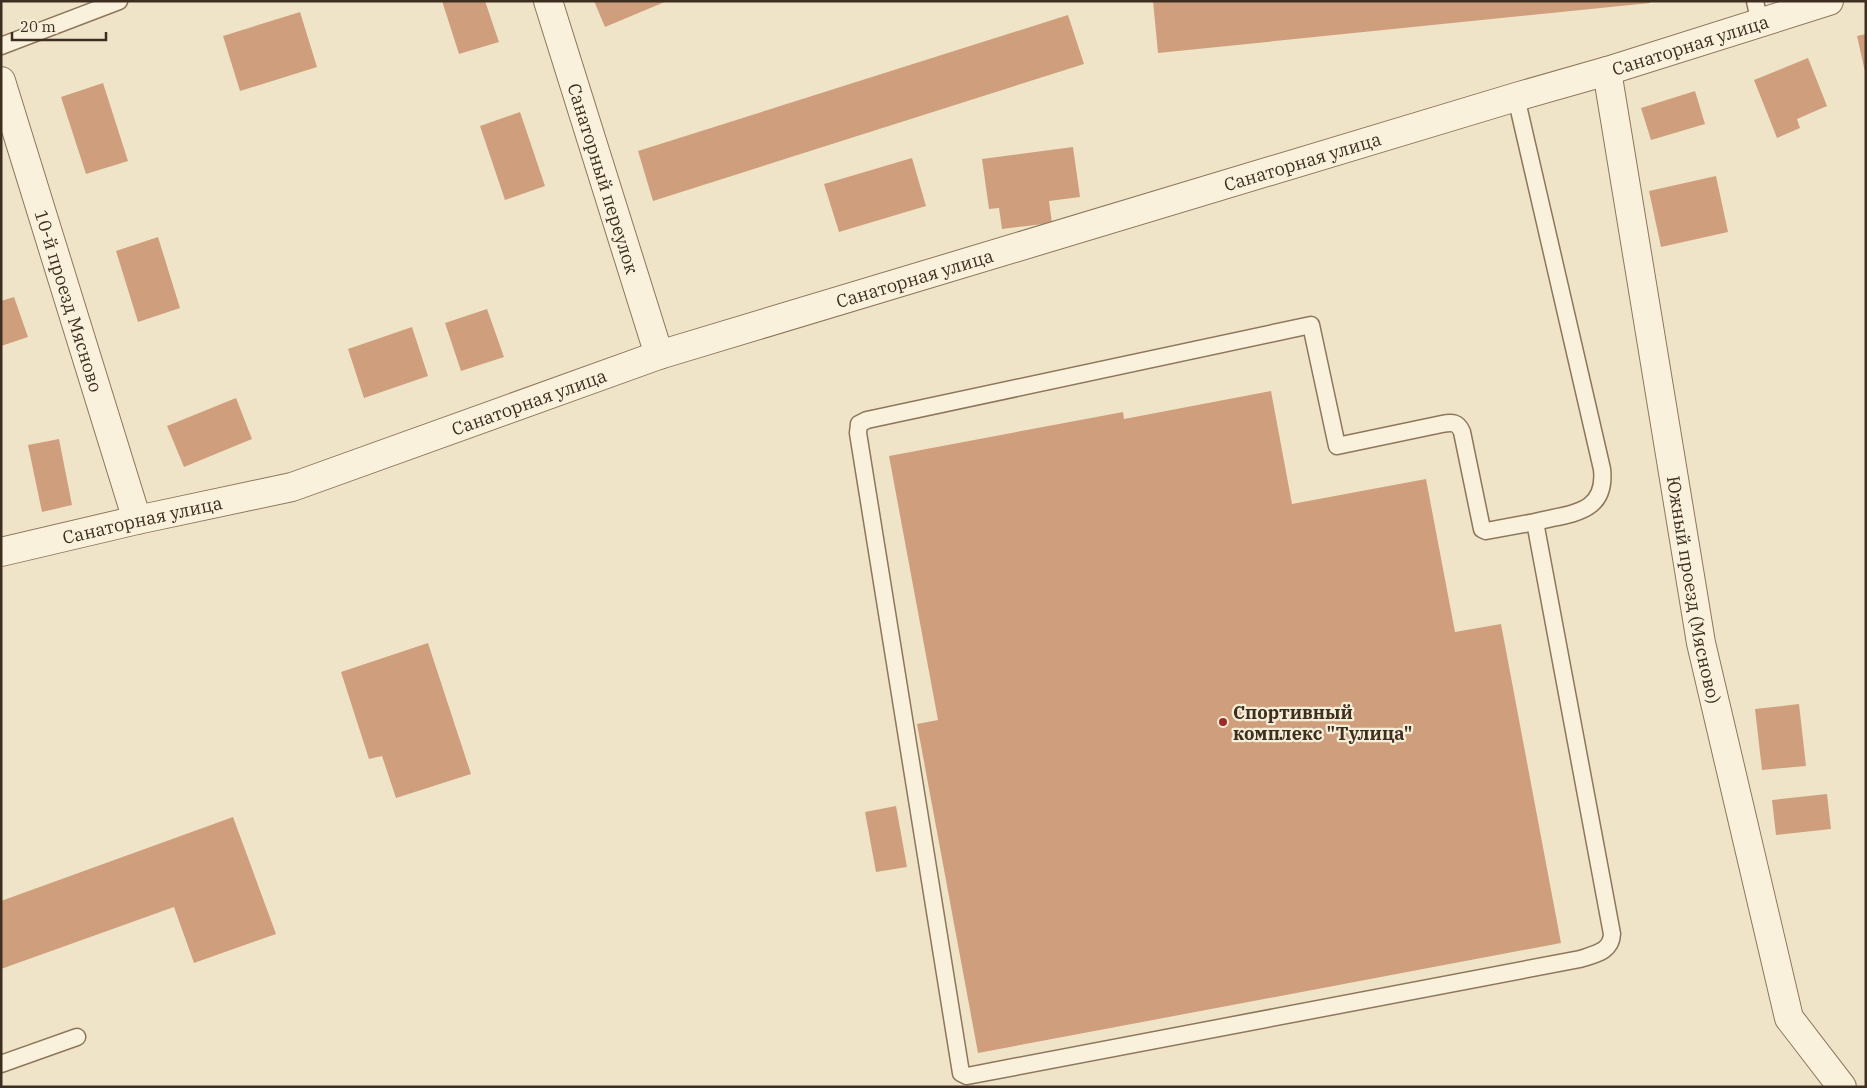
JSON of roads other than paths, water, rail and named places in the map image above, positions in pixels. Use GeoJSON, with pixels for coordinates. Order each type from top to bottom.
{"type":"FeatureCollection","features":[{"type":"Feature","properties":{"kind":"street","name":"Санаторный переулок"},"geometry":{"type":"LineString","coordinates":[[548,1],[659,356]]}},
{"type":"Feature","properties":{"kind":"street","name":"Санаторная улица"},"geometry":{"type":"LineString","coordinates":[[1,552],[137,520],[292,487],[659,356],[1607,71],[1757,13],[1829,1]]}},
{"type":"Feature","properties":{"kind":"street","name":"Южный проезд (Мясново)"},"geometry":{"type":"LineString","coordinates":[[1607,71],[1701,643],[1789,1018],[1842,1087]]}},
{"type":"Feature","properties":{"kind":"street","name":"10-й проезд Мясново"},"geometry":{"type":"LineString","coordinates":[[1,81],[137,520]]}},
{"type":"Feature","properties":{"kind":"lane"},"geometry":{"type":"LineString","coordinates":[[1,46],[120,1]]}},
{"type":"Feature","properties":{"kind":"lane"},"geometry":{"type":"LineString","coordinates":[[1516,97],[1602,469],[1604,481],[1601,493],[1585,510],[1535,522],[1486,530],[1482,529],[1462,432],[1455,423],[1442,424],[1337,446],[1311,325],[875,418],[859,424],[861,452],[961,1073],[968,1075],[1580,959],[1595,954],[1608,946],[1612,934],[1535,522]]}},
{"type":"Feature","properties":{"kind":"lane"},"geometry":{"type":"LineString","coordinates":[[1,1064],[77,1037]]}},
{"type":"Feature","properties":{"kind":"place","name":"Спортивный комплекс \"Тулица\""},"geometry":{"type":"Point","coordinates":[1223,722]}}]}
